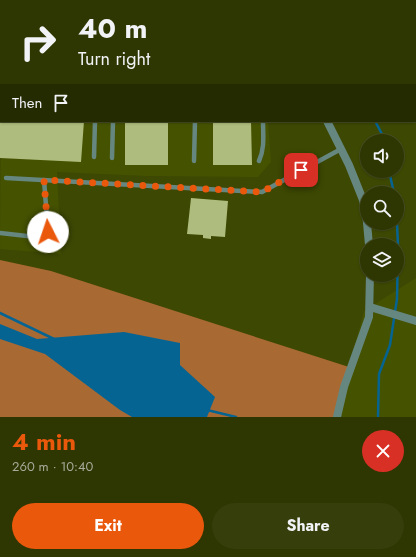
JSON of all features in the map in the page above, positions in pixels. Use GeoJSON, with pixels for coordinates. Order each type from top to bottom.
{"type":"FeatureCollection","features":[{"type":"Feature","properties":{"kind":"street"},"geometry":{"type":"LineString","coordinates":[[328,122],[349,165],[360,192]]}},
{"type":"Feature","properties":{"kind":"street"},"geometry":{"type":"LineString","coordinates":[[337,417],[344,387],[369,316],[370,282]]}},
{"type":"Feature","properties":{"kind":"street"},"geometry":{"type":"LineString","coordinates":[[370,307],[416,322]]}},
{"type":"Feature","properties":{"kind":"lane"},"geometry":{"type":"LineString","coordinates":[[94,157],[96,122]]}},
{"type":"Feature","properties":{"kind":"lane"},"geometry":{"type":"LineString","coordinates":[[112,158],[113,122]]}},
{"type":"Feature","properties":{"kind":"lane"},"geometry":{"type":"LineString","coordinates":[[194,161],[195,122]]}},
{"type":"Feature","properties":{"kind":"lane"},"geometry":{"type":"LineString","coordinates":[[259,162],[263,153],[264,145],[263,122]]}},
{"type":"Feature","properties":{"kind":"lane"},"geometry":{"type":"LineString","coordinates":[[6,178],[262,192],[341,148]]}},
{"type":"Feature","properties":{"kind":"lane"},"geometry":{"type":"LineString","coordinates":[[0,233],[45,238],[48,232],[44,180]]}},
{"type":"Feature","properties":{"kind":"shaded area"},"geometry":{"type":"Polygon","coordinates":[[[1,122],[268,122],[271,162],[258,177],[146,176],[57,172],[61,254],[0,249],[1,122]]]}},
{"type":"Feature","properties":{"kind":"shaded area"},"geometry":{"type":"Polygon","coordinates":[[[0,260],[51,271],[349,367],[336,417],[0,417],[0,260]]]}},
{"type":"Feature","properties":{"kind":"shaded area"},"geometry":{"type":"Polygon","coordinates":[[[416,278],[416,417],[336,417],[364,311],[416,278]]]}},
{"type":"Feature","properties":{"kind":"water"},"geometry":{"type":"Polygon","coordinates":[[[0,324],[37,339],[124,332],[180,343],[180,365],[215,397],[207,417],[132,417],[120,410],[45,354],[0,339],[0,324]]]}},
{"type":"Feature","properties":{"kind":"building"},"geometry":{"type":"Polygon","coordinates":[[[0,122],[84,122],[81,162],[0,158],[0,122]]]}},
{"type":"Feature","properties":{"kind":"building"},"geometry":{"type":"Polygon","coordinates":[[[125,122],[168,122],[168,165],[125,165],[125,122]]]}},
{"type":"Feature","properties":{"kind":"building"},"geometry":{"type":"Polygon","coordinates":[[[213,122],[251,122],[252,165],[213,165],[213,122]]]}},
{"type":"Feature","properties":{"kind":"building"},"geometry":{"type":"Polygon","coordinates":[[[191,198],[228,201],[225,237],[211,236],[211,239],[203,238],[203,235],[187,234],[191,198]]]}},
{"type":"Feature","properties":{"kind":"waterway"},"geometry":{"type":"LineString","coordinates":[[376,122],[382,134]]}},
{"type":"Feature","properties":{"kind":"waterway"},"geometry":{"type":"LineString","coordinates":[[391,178],[392,186]]}},
{"type":"Feature","properties":{"kind":"waterway"},"geometry":{"type":"LineString","coordinates":[[378,417],[379,374],[390,345],[397,299],[397,230]]}},
{"type":"Feature","properties":{"kind":"waterway"},"geometry":{"type":"LineString","coordinates":[[0,313],[54,339]]}},
{"type":"Feature","properties":{"kind":"waterway"},"geometry":{"type":"LineString","coordinates":[[207,410],[236,417]]}},
{"type":"Feature","properties":{"kind":"route"},"geometry":{"type":"LineString","coordinates":[[48,232],[44,180],[262,192],[301,170]]}}]}
